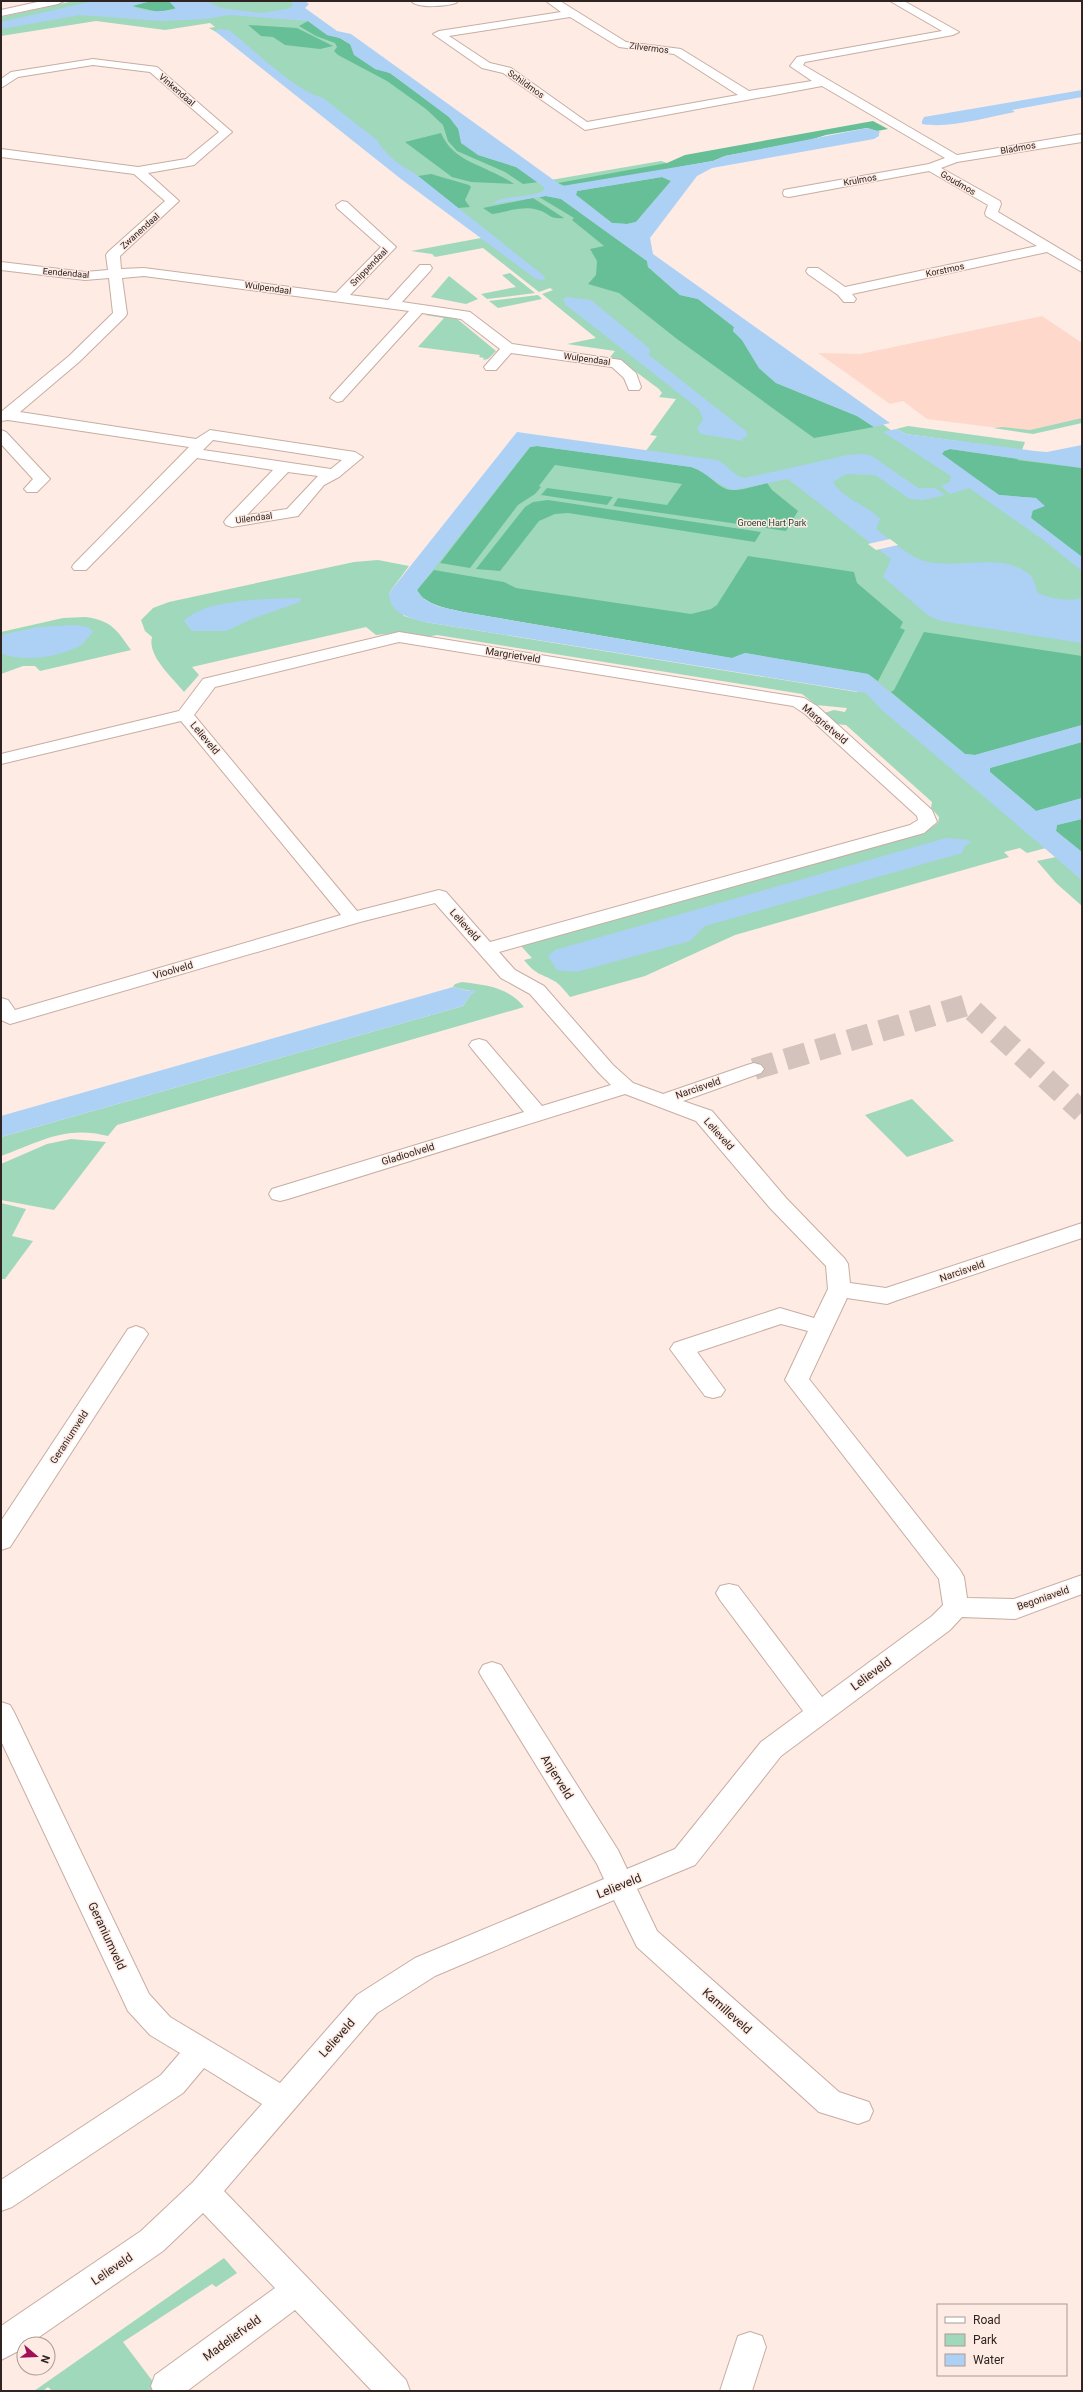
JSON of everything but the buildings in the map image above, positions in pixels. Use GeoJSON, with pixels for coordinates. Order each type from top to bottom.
{"type":"FeatureCollection","features":[{"type":"Feature","properties":{"kind":"street"},"geometry":{"type":"LineString","coordinates":[[1,14],[31,4],[58,1]]}},
{"type":"Feature","properties":{"kind":"street"},"geometry":{"type":"LineString","coordinates":[[417,1],[438,3],[452,1]]}},
{"type":"Feature","properties":{"kind":"street","name":"Zilvermos"},"geometry":{"type":"LineString","coordinates":[[552,1],[574,13],[623,45],[677,51],[747,95]]}},
{"type":"Feature","properties":{"kind":"street","name":"Goudmos"},"geometry":{"type":"LineString","coordinates":[[896,1],[953,32],[801,59],[796,66],[955,160]]}},
{"type":"Feature","properties":{"kind":"street","name":"Schildmos"},"geometry":{"type":"LineString","coordinates":[[574,13],[439,34],[486,66],[507,70],[585,126],[738,99],[747,95]]}},
{"type":"Feature","properties":{"kind":"street","name":"Vinkendaal"},"geometry":{"type":"LineString","coordinates":[[1,84],[15,74],[93,62],[153,69],[226,132],[190,162],[138,171]]}},
{"type":"Feature","properties":{"kind":"street"},"geometry":{"type":"LineString","coordinates":[[747,95],[825,82]]}},
{"type":"Feature","properties":{"kind":"street","name":"Bladmos"},"geometry":{"type":"LineString","coordinates":[[955,160],[1082,138]]}},
{"type":"Feature","properties":{"kind":"street"},"geometry":{"type":"LineString","coordinates":[[1,153],[138,171]]}},
{"type":"Feature","properties":{"kind":"street","name":"Goudmos"},"geometry":{"type":"LineString","coordinates":[[932,167],[955,160]]}},
{"type":"Feature","properties":{"kind":"street","name":"Goudmos"},"geometry":{"type":"LineString","coordinates":[[932,167],[995,204],[991,213],[1082,268]]}},
{"type":"Feature","properties":{"kind":"street","name":"Krulmos"},"geometry":{"type":"LineString","coordinates":[[789,193],[932,167]]}},
{"type":"Feature","properties":{"kind":"street","name":"Zwanendaal"},"geometry":{"type":"LineString","coordinates":[[5,416],[74,359],[120,314],[113,255],[173,201],[138,171]]}},
{"type":"Feature","properties":{"kind":"street","name":"Snippendaal"},"geometry":{"type":"LineString","coordinates":[[339,298],[390,247],[342,205]]}},
{"type":"Feature","properties":{"kind":"street","name":"Korstmos"},"geometry":{"type":"LineString","coordinates":[[813,271],[846,295],[1048,248]]}},
{"type":"Feature","properties":{"kind":"street","name":"Eendendaal"},"geometry":{"type":"LineString","coordinates":[[4,272],[17,268],[85,276],[116,274]]}},
{"type":"Feature","properties":{"kind":"street"},"geometry":{"type":"LineString","coordinates":[[391,305],[426,268]]}},
{"type":"Feature","properties":{"kind":"street","name":"Wulpendaal"},"geometry":{"type":"LineString","coordinates":[[116,274],[144,272],[466,315],[508,348],[616,363],[631,376],[634,387]]}},
{"type":"Feature","properties":{"kind":"street"},"geometry":{"type":"LineString","coordinates":[[337,398],[419,308]]}},
{"type":"Feature","properties":{"kind":"street"},"geometry":{"type":"LineString","coordinates":[[491,367],[508,348]]}},
{"type":"Feature","properties":{"kind":"street"},"geometry":{"type":"LineString","coordinates":[[5,416],[196,448],[284,467],[334,474]]}},
{"type":"Feature","properties":{"kind":"street"},"geometry":{"type":"LineString","coordinates":[[1,435],[42,479],[32,489]]}},
{"type":"Feature","properties":{"kind":"street","name":"Uilendaal"},"geometry":{"type":"LineString","coordinates":[[80,567],[210,435],[355,457],[334,474],[318,482],[292,513],[232,522],[284,467]]}},
{"type":"Feature","properties":{"kind":"street","name":"Margrietveld"},"geometry":{"type":"LineString","coordinates":[[185,715],[210,683],[399,637],[798,702],[811,710],[925,814],[928,822],[917,829],[487,950]]}},
{"type":"Feature","properties":{"kind":"street","name":"Lelieveld"},"geometry":{"type":"LineString","coordinates":[[1,759],[185,715],[353,918],[439,896],[508,974],[537,990],[606,1069],[626,1087],[665,1100],[704,1116],[778,1203],[838,1264],[839,1289],[820,1327],[797,1380],[951,1577],[956,1607],[941,1623],[771,1749],[685,1857],[426,1967],[367,2004],[281,2100],[204,2192],[152,2241],[1,2345]]}},
{"type":"Feature","properties":{"kind":"street","name":"Vioolveld"},"geometry":{"type":"LineString","coordinates":[[1,1004],[10,1018],[353,918]]}},
{"type":"Feature","properties":{"kind":"street"},"geometry":{"type":"LineString","coordinates":[[479,1044],[537,1114]]}},
{"type":"Feature","properties":{"kind":"street","name":"Narcisveld"},"geometry":{"type":"LineString","coordinates":[[665,1100],[754,1069]]}},
{"type":"Feature","properties":{"kind":"street","name":"Gladioolveld"},"geometry":{"type":"LineString","coordinates":[[280,1194],[626,1087]]}},
{"type":"Feature","properties":{"kind":"street","name":"Narcisveld"},"geometry":{"type":"LineString","coordinates":[[839,1289],[887,1296],[1082,1230]]}},
{"type":"Feature","properties":{"kind":"street"},"geometry":{"type":"LineString","coordinates":[[713,1390],[682,1349],[780,1316],[820,1327]]}},
{"type":"Feature","properties":{"kind":"street","name":"Geraniumveld"},"geometry":{"type":"LineString","coordinates":[[1,1541],[136,1334]]}},
{"type":"Feature","properties":{"kind":"street","name":"Begoniaveld"},"geometry":{"type":"LineString","coordinates":[[956,1607],[1014,1609],[1082,1584]]}},
{"type":"Feature","properties":{"kind":"street"},"geometry":{"type":"LineString","coordinates":[[729,1593],[819,1712]]}},
{"type":"Feature","properties":{"kind":"street","name":"Anjerveld"},"geometry":{"type":"LineString","coordinates":[[492,1672],[608,1858],[620,1884]]}},
{"type":"Feature","properties":{"kind":"street","name":"Geraniumveld"},"geometry":{"type":"LineString","coordinates":[[1,1712],[138,2002],[160,2026],[281,2100]]}},
{"type":"Feature","properties":{"kind":"street","name":"Kamilleveld"},"geometry":{"type":"LineString","coordinates":[[620,1884],[647,1939],[830,2103],[858,2111]]}},
{"type":"Feature","properties":{"kind":"street"},"geometry":{"type":"LineString","coordinates":[[1,2197],[172,2084],[201,2050]]}},
{"type":"Feature","properties":{"kind":"street"},"geometry":{"type":"LineString","coordinates":[[204,2192],[296,2291],[394,2391]]}},
{"type":"Feature","properties":{"kind":"street","name":"Madeliefveld"},"geometry":{"type":"LineString","coordinates":[[167,2386],[296,2291]]}},
{"type":"Feature","properties":{"kind":"street"},"geometry":{"type":"LineString","coordinates":[[736,2391],[750,2346]]}},
{"type":"Feature","properties":{"kind":"shaded area"},"geometry":{"type":"Polygon","coordinates":[[[1042,316],[1082,343],[1082,420],[1029,432],[927,419],[903,401],[890,404],[818,353],[860,354],[1042,316]]]}},
{"type":"Feature","properties":{"kind":"green space","name":"Groene Hart Park"},"geometry":{"type":"Polygon","coordinates":[[[74,1],[293,1],[332,33],[545,181],[661,161],[692,171],[632,243],[899,436],[1066,458],[1082,457],[1082,868],[1039,842],[1046,848],[1027,853],[1020,848],[1004,852],[1009,857],[735,935],[645,976],[570,997],[556,982],[536,972],[528,965],[524,960],[532,958],[521,946],[924,833],[938,823],[939,817],[931,808],[932,802],[846,725],[836,724],[824,713],[834,710],[845,712],[847,708],[816,705],[802,694],[437,635],[426,637],[397,633],[376,635],[366,627],[192,667],[199,675],[184,692],[157,659],[151,644],[152,637],[145,631],[141,620],[153,608],[169,602],[354,562],[378,560],[409,566],[389,593],[404,616],[425,622],[857,692],[862,684],[402,595],[526,437],[645,452],[657,436],[650,435],[676,399],[659,397],[662,393],[659,389],[620,360],[610,357],[615,351],[567,344],[596,338],[542,294],[553,290],[550,288],[539,292],[483,248],[435,257],[432,254],[411,251],[481,238],[501,252],[220,30],[216,32],[209,28],[215,27],[210,23],[165,30],[96,21],[1,36],[1,17],[74,1]]]}},
{"type":"Feature","properties":{"kind":"green space"},"geometry":{"type":"Polygon","coordinates":[[[151,1],[169,1],[177,8],[159,12],[132,6],[151,1]]]}},
{"type":"Feature","properties":{"kind":"green space"},"geometry":{"type":"Polygon","coordinates":[[[308,21],[327,35],[340,38],[350,44],[375,69],[390,73],[449,117],[478,155],[516,167],[539,182],[523,184],[505,172],[457,151],[448,141],[443,125],[426,109],[387,81],[338,55],[334,51],[337,47],[335,43],[316,36],[299,26],[308,21]]]}},
{"type":"Feature","properties":{"kind":"green space"},"geometry":{"type":"Polygon","coordinates":[[[248,25],[297,28],[333,46],[320,49],[285,45],[273,37],[261,36],[248,25]]]}},
{"type":"Feature","properties":{"kind":"green space"},"geometry":{"type":"Polygon","coordinates":[[[873,121],[888,129],[877,131],[867,128],[826,135],[810,140],[725,156],[713,161],[567,187],[558,183],[667,163],[685,155],[873,121]]]}},
{"type":"Feature","properties":{"kind":"green space"},"geometry":{"type":"Polygon","coordinates":[[[441,133],[454,151],[463,158],[514,184],[471,182],[452,177],[405,142],[441,133]]]}},
{"type":"Feature","properties":{"kind":"green space"},"geometry":{"type":"Polygon","coordinates":[[[431,174],[469,185],[471,187],[465,200],[470,207],[458,208],[418,176],[431,174]]]}},
{"type":"Feature","properties":{"kind":"green space"},"geometry":{"type":"Polygon","coordinates":[[[662,177],[671,181],[636,222],[627,224],[612,223],[576,195],[577,191],[662,177]]]}},
{"type":"Feature","properties":{"kind":"green space"},"geometry":{"type":"Polygon","coordinates":[[[546,196],[561,199],[647,261],[648,267],[680,295],[698,299],[734,327],[733,331],[742,340],[759,368],[776,383],[857,416],[874,427],[814,438],[677,339],[619,293],[588,284],[596,275],[597,261],[590,249],[604,246],[572,220],[574,218],[539,197],[546,196]]]}},
{"type":"Feature","properties":{"kind":"green space"},"geometry":{"type":"Polygon","coordinates":[[[533,198],[564,218],[555,218],[542,211],[527,208],[492,214],[483,208],[533,198]]]}},
{"type":"Feature","properties":{"kind":"green space"},"geometry":{"type":"Polygon","coordinates":[[[510,273],[535,293],[487,299],[481,294],[516,287],[502,275],[510,273]]]}},
{"type":"Feature","properties":{"kind":"green space"},"geometry":{"type":"Polygon","coordinates":[[[449,276],[478,299],[466,304],[431,297],[449,276]]]}},
{"type":"Feature","properties":{"kind":"green space"},"geometry":{"type":"Polygon","coordinates":[[[538,295],[542,299],[498,308],[489,301],[538,295]]]}},
{"type":"Feature","properties":{"kind":"green space"},"geometry":{"type":"Polygon","coordinates":[[[425,315],[456,318],[496,351],[488,359],[483,360],[484,358],[479,357],[480,355],[418,347],[444,318],[425,315]]]}},
{"type":"Feature","properties":{"kind":"green space"},"geometry":{"type":"Polygon","coordinates":[[[1082,418],[1082,423],[1033,434],[993,428],[1003,427],[1030,430],[1082,418]]]}},
{"type":"Feature","properties":{"kind":"green space"},"geometry":{"type":"Polygon","coordinates":[[[908,426],[1025,442],[1022,450],[906,434],[896,429],[908,426]]]}},
{"type":"Feature","properties":{"kind":"green space"},"geometry":{"type":"Polygon","coordinates":[[[537,446],[691,467],[702,472],[721,487],[730,490],[767,483],[772,490],[798,511],[786,531],[613,506],[618,498],[667,505],[682,484],[555,465],[539,486],[541,487],[535,494],[518,505],[470,568],[440,563],[530,447],[537,446]]]}},
{"type":"Feature","properties":{"kind":"green space"},"geometry":{"type":"Polygon","coordinates":[[[950,449],[1018,459],[1017,460],[1082,468],[1082,557],[1031,518],[1036,498],[999,495],[943,457],[942,454],[944,451],[950,449]]]}},
{"type":"Feature","properties":{"kind":"green space"},"geometry":{"type":"Polygon","coordinates":[[[547,488],[613,497],[607,505],[541,495],[547,488]]]}},
{"type":"Feature","properties":{"kind":"green space"},"geometry":{"type":"Polygon","coordinates":[[[548,500],[761,532],[755,542],[568,513],[555,514],[539,521],[500,571],[476,569],[525,507],[533,502],[548,500]]]}},
{"type":"Feature","properties":{"kind":"green space"},"geometry":{"type":"Polygon","coordinates":[[[748,556],[854,572],[857,583],[903,622],[900,628],[905,630],[878,681],[868,674],[745,653],[732,658],[463,612],[437,606],[426,600],[417,590],[434,570],[504,582],[516,588],[691,614],[711,609],[717,605],[748,556]]]}},
{"type":"Feature","properties":{"kind":"green space"},"geometry":{"type":"Polygon","coordinates":[[[86,617],[102,621],[113,627],[131,650],[40,671],[35,666],[23,666],[1,674],[1,632],[63,618],[86,617]]]}},
{"type":"Feature","properties":{"kind":"green space"},"geometry":{"type":"Polygon","coordinates":[[[924,632],[1082,656],[1082,725],[975,755],[965,754],[891,692],[894,690],[924,632]]]}},
{"type":"Feature","properties":{"kind":"green space"},"geometry":{"type":"Polygon","coordinates":[[[1082,742],[1082,798],[1036,811],[990,772],[990,768],[1082,742]]]}},
{"type":"Feature","properties":{"kind":"green space"},"geometry":{"type":"Polygon","coordinates":[[[1082,819],[1082,852],[1056,831],[1057,825],[1082,819]]]}},
{"type":"Feature","properties":{"kind":"green space"},"geometry":{"type":"Polygon","coordinates":[[[1056,857],[1082,880],[1082,906],[1056,883],[1037,861],[1056,857]]]}},
{"type":"Feature","properties":{"kind":"green space"},"geometry":{"type":"Polygon","coordinates":[[[462,982],[480,984],[504,991],[518,1000],[524,1007],[117,1125],[108,1136],[93,1133],[66,1134],[41,1141],[1,1156],[1,1137],[463,1006],[471,994],[475,992],[453,987],[455,984],[462,982]]]}},
{"type":"Feature","properties":{"kind":"green space"},"geometry":{"type":"Polygon","coordinates":[[[912,1099],[954,1141],[907,1157],[865,1115],[912,1099]]]}},
{"type":"Feature","properties":{"kind":"green space"},"geometry":{"type":"Polygon","coordinates":[[[71,1139],[106,1142],[54,1210],[1,1200],[1,1164],[47,1144],[71,1139]]]}},
{"type":"Feature","properties":{"kind":"green space"},"geometry":{"type":"Polygon","coordinates":[[[1,1203],[26,1209],[12,1236],[33,1241],[5,1279],[1,1279],[1,1203]]]}},
{"type":"Feature","properties":{"kind":"green space"},"geometry":{"type":"Polygon","coordinates":[[[224,2258],[237,2273],[216,2287],[212,2284],[123,2342],[160,2391],[52,2391],[48,2387],[43,2391],[34,2391],[224,2258]]]}},
{"type":"Feature","properties":{"kind":"water"},"geometry":{"type":"Polygon","coordinates":[[[94,1],[151,1],[132,6],[143,10],[165,11],[176,9],[169,1],[206,1],[221,8],[261,13],[287,9],[293,6],[292,2],[305,1],[309,4],[305,8],[337,31],[351,34],[562,186],[713,161],[725,156],[867,128],[881,132],[879,133],[879,136],[874,139],[712,168],[697,176],[650,238],[653,254],[890,423],[874,427],[857,416],[776,383],[759,368],[742,340],[733,331],[734,327],[698,299],[680,295],[648,267],[647,261],[561,199],[546,196],[492,204],[504,199],[536,194],[545,188],[516,167],[478,155],[461,143],[458,128],[449,117],[390,73],[375,69],[354,55],[350,44],[340,38],[327,35],[308,21],[229,15],[206,19],[160,21],[80,15],[1,29],[1,22],[94,1]],[[662,177],[577,191],[576,195],[612,223],[627,224],[636,222],[671,181],[662,177]]]}},
{"type":"Feature","properties":{"kind":"water"},"geometry":{"type":"Polygon","coordinates":[[[218,29],[229,30],[299,87],[323,98],[377,140],[393,159],[413,172],[544,276],[545,280],[536,279],[401,179],[216,32],[218,29]]]}},
{"type":"Feature","properties":{"kind":"water"},"geometry":{"type":"Polygon","coordinates":[[[1082,90],[1082,97],[1012,110],[1015,112],[956,124],[922,124],[924,117],[1082,90]]]}},
{"type":"Feature","properties":{"kind":"water"},"geometry":{"type":"Polygon","coordinates":[[[567,297],[591,300],[650,349],[649,355],[747,432],[747,436],[742,439],[744,441],[701,434],[697,429],[703,419],[699,409],[566,305],[563,299],[567,297]]]}},
{"type":"Feature","properties":{"kind":"water"},"geometry":{"type":"Polygon","coordinates":[[[896,429],[906,434],[1035,451],[1047,452],[1082,445],[1082,468],[950,449],[944,451],[942,454],[999,495],[1036,498],[1045,506],[1032,511],[1031,518],[1082,557],[1082,571],[1042,539],[969,488],[950,494],[941,486],[950,482],[951,476],[883,432],[896,429]]]}},
{"type":"Feature","properties":{"kind":"water"},"geometry":{"type":"Polygon","coordinates":[[[517,432],[716,460],[724,464],[737,475],[745,478],[848,455],[863,454],[872,456],[918,488],[935,488],[945,495],[923,500],[910,499],[875,475],[846,474],[833,482],[849,498],[868,509],[880,519],[876,529],[904,550],[916,558],[935,563],[949,564],[993,562],[1006,564],[1019,568],[1031,576],[1038,593],[1060,599],[1071,600],[1082,598],[1082,643],[941,621],[929,616],[883,577],[891,559],[788,479],[734,490],[723,486],[697,469],[691,467],[537,446],[530,447],[417,590],[422,598],[437,606],[463,612],[732,658],[745,653],[868,674],[965,754],[975,755],[1082,725],[1082,742],[990,768],[990,772],[1036,811],[1082,798],[1082,819],[1057,825],[1056,831],[1082,852],[1082,880],[882,710],[866,693],[425,622],[401,614],[392,605],[389,593],[517,432]]]}},
{"type":"Feature","properties":{"kind":"water"},"geometry":{"type":"Polygon","coordinates":[[[301,598],[300,602],[254,618],[226,631],[192,631],[184,621],[194,613],[222,604],[239,601],[301,598]]]}},
{"type":"Feature","properties":{"kind":"water"},"geometry":{"type":"Polygon","coordinates":[[[75,625],[88,627],[93,631],[83,644],[63,653],[41,657],[20,658],[1,653],[1,635],[38,627],[75,625]]]}},
{"type":"Feature","properties":{"kind":"water"},"geometry":{"type":"Polygon","coordinates":[[[946,838],[968,840],[971,843],[965,845],[962,853],[705,926],[690,941],[576,972],[557,970],[548,956],[555,950],[946,838]]]}},
{"type":"Feature","properties":{"kind":"water"},"geometry":{"type":"Polygon","coordinates":[[[453,987],[469,991],[474,990],[476,992],[471,994],[463,1006],[1,1137],[1,1116],[453,987]]]}},
{"type":"Feature","properties":{"kind":"pier"},"geometry":{"type":"Polygon","coordinates":[[[890,539],[898,545],[876,550],[868,544],[890,539]]]}},
{"type":"Feature","properties":{"kind":"tunnel"},"geometry":{"type":"LineString","coordinates":[[754,1069],[967,1005],[1082,1112]]}}]}
